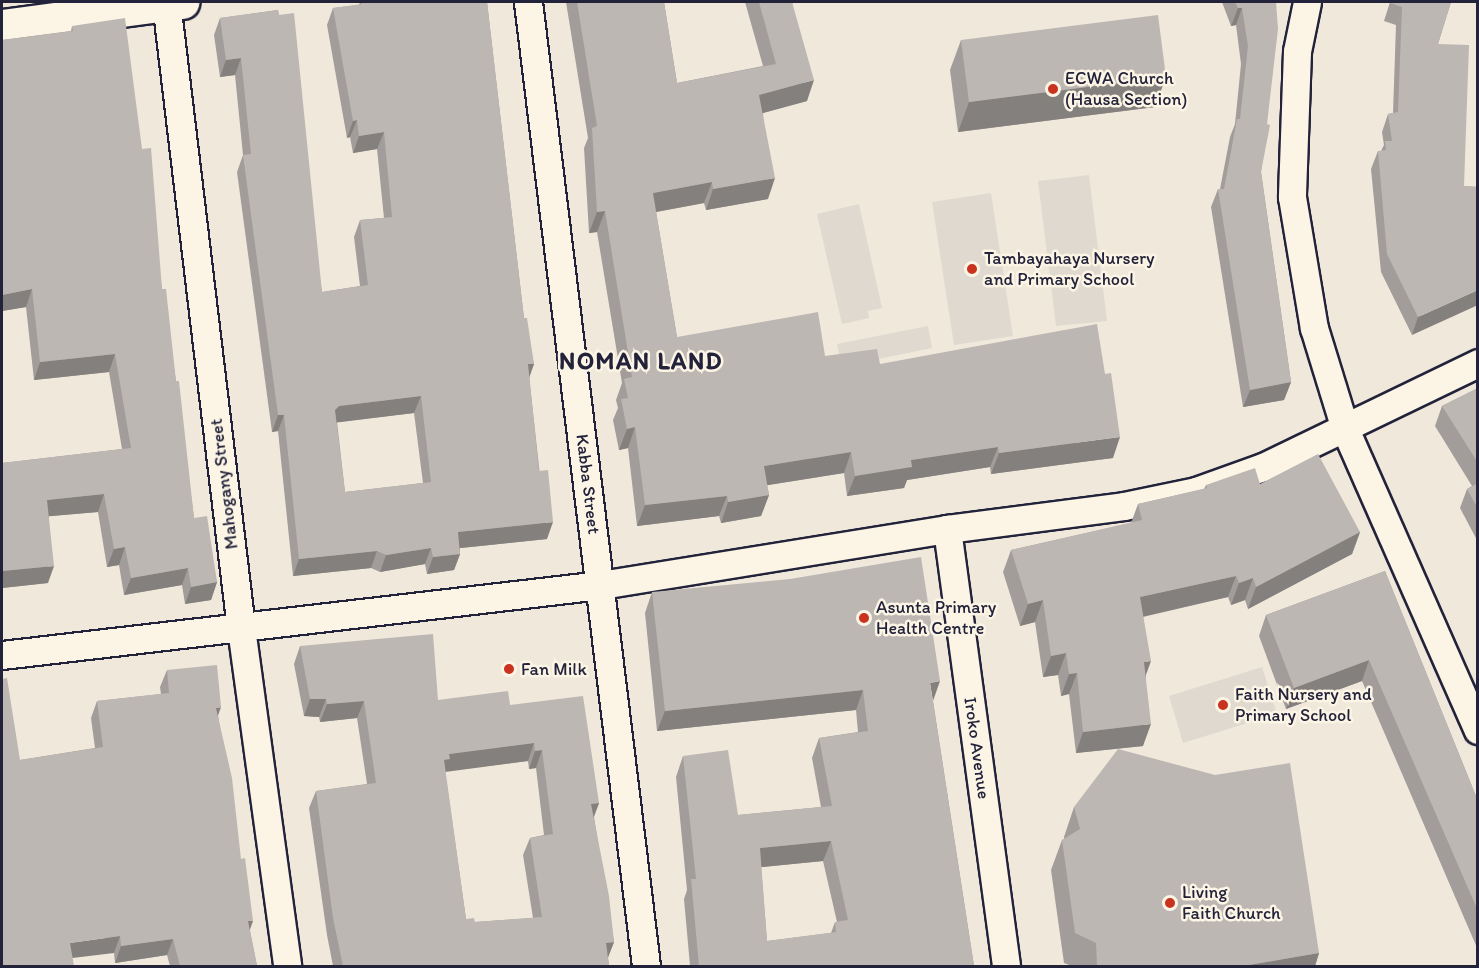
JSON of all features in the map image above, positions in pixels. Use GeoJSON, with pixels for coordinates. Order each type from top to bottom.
{"type":"FeatureCollection","features":[{"type":"Feature","properties":{"kind":"main road"},"geometry":{"type":"LineString","coordinates":[[2,26],[171,2]]}},
{"type":"Feature","properties":{"kind":"street","name":"Mahogany Street"},"geometry":{"type":"LineString","coordinates":[[171,2],[241,628],[287,966]]}},
{"type":"Feature","properties":{"kind":"street","name":"Kabba Street"},"geometry":{"type":"LineString","coordinates":[[528,2],[646,966]]}},
{"type":"Feature","properties":{"kind":"street"},"geometry":{"type":"LineString","coordinates":[[1307,2],[1297,51],[1292,196],[1314,328],[1345,429],[1478,730]]}},
{"type":"Feature","properties":{"kind":"street"},"geometry":{"type":"LineString","coordinates":[[2,655],[601,585],[947,529],[1124,506],[1196,491],[1263,467],[1478,363]]}},
{"type":"Feature","properties":{"kind":"street","name":"Iroko Avenue"},"geometry":{"type":"LineString","coordinates":[[947,529],[1006,966]]}},
{"type":"Feature","properties":{"kind":"shaded area","name":"Tambayahaya Nursery and Primary School"},"geometry":{"type":"Polygon","coordinates":[[[1089,175],[1107,321],[1056,326],[1038,181],[1089,175]]]}},
{"type":"Feature","properties":{"kind":"shaded area","name":"Tambayahaya Nursery and Primary School"},"geometry":{"type":"Polygon","coordinates":[[[991,193],[1013,336],[954,345],[932,202],[991,193]]]}},
{"type":"Feature","properties":{"kind":"shaded area"},"geometry":{"type":"Polygon","coordinates":[[[859,204],[882,308],[868,311],[869,318],[842,324],[817,214],[859,204]]]}},
{"type":"Feature","properties":{"kind":"shaded area"},"geometry":{"type":"Polygon","coordinates":[[[928,326],[932,348],[859,363],[843,374],[837,344],[928,326]]]}},
{"type":"Feature","properties":{"kind":"shaded area","name":"Faith Nursery and Primary School"},"geometry":{"type":"Polygon","coordinates":[[[1262,667],[1277,714],[1183,743],[1169,696],[1262,667]]]}},
{"type":"Feature","properties":{"kind":"building"},"geometry":{"type":"Polygon","coordinates":[[[361,2],[487,2],[524,318],[527,318],[534,364],[528,364],[539,471],[548,470],[553,522],[458,532],[460,554],[433,557],[431,548],[386,555],[377,551],[299,559],[284,415],[278,415],[243,155],[251,154],[241,58],[226,60],[220,18],[278,10],[279,15],[294,13],[322,292],[368,285],[360,220],[392,217],[384,132],[359,136],[357,120],[353,121],[333,8],[362,4],[361,2]],[[421,396],[339,406],[335,410],[345,492],[431,482],[421,396]]]}},
{"type":"Feature","properties":{"kind":"building"},"geometry":{"type":"Polygon","coordinates":[[[577,2],[664,2],[677,83],[776,64],[759,2],[792,2],[814,80],[759,95],[775,178],[713,189],[712,182],[653,193],[677,337],[818,312],[825,356],[877,349],[880,364],[1097,324],[1105,374],[1111,373],[1120,437],[999,453],[998,447],[911,460],[912,467],[855,476],[851,452],[764,466],[769,495],[728,502],[727,496],[645,505],[635,427],[627,429],[621,399],[628,398],[624,379],[632,377],[605,211],[597,212],[592,128],[597,126],[577,2]]]}},
{"type":"Feature","properties":{"kind":"building"},"geometry":{"type":"Polygon","coordinates":[[[1235,2],[1276,2],[1278,29],[1267,124],[1270,125],[1261,172],[1291,382],[1250,390],[1218,189],[1224,189],[1237,119],[1240,119],[1248,46],[1242,8],[1238,8],[1235,2]]]}},
{"type":"Feature","properties":{"kind":"building"},"geometry":{"type":"Polygon","coordinates":[[[1391,2],[1451,2],[1438,44],[1469,45],[1464,186],[1478,187],[1478,290],[1418,317],[1387,254],[1378,151],[1386,150],[1385,141],[1392,141],[1388,114],[1398,112],[1402,7],[1391,2]]]}},
{"type":"Feature","properties":{"kind":"building"},"geometry":{"type":"Polygon","coordinates":[[[1158,15],[1166,77],[969,102],[961,40],[1158,15]]]}},
{"type":"Feature","properties":{"kind":"building"},"geometry":{"type":"Polygon","coordinates":[[[125,18],[142,149],[151,148],[162,289],[166,289],[176,381],[179,381],[194,518],[207,516],[217,582],[191,587],[188,568],[131,578],[125,547],[114,549],[104,494],[47,500],[54,566],[2,571],[2,463],[131,448],[115,354],[40,362],[32,289],[2,295],[2,40],[73,31],[72,26],[125,18]]]}},
{"type":"Feature","properties":{"kind":"building"},"geometry":{"type":"Polygon","coordinates":[[[1478,388],[1478,463],[1442,406],[1478,388]]]}},
{"type":"Feature","properties":{"kind":"building"},"geometry":{"type":"Polygon","coordinates":[[[1318,454],[1360,532],[1256,587],[1253,578],[1239,583],[1236,576],[1140,597],[1151,661],[1144,662],[1151,724],[1083,732],[1077,673],[1069,674],[1066,653],[1051,656],[1043,600],[1028,604],[1011,550],[1142,520],[1138,504],[1207,488],[1206,485],[1255,468],[1260,484],[1318,454]]]}},
{"type":"Feature","properties":{"kind":"building"},"geometry":{"type":"Polygon","coordinates":[[[1478,483],[1478,509],[1467,489],[1478,483]]]}},
{"type":"Feature","properties":{"kind":"building"},"geometry":{"type":"Polygon","coordinates":[[[921,557],[940,681],[930,683],[974,966],[699,966],[691,879],[696,879],[683,756],[728,750],[738,815],[832,806],[819,738],[868,731],[863,690],[665,711],[652,592],[790,579],[921,557]],[[831,841],[760,848],[767,941],[836,932],[835,922],[848,920],[831,841]]]}},
{"type":"Feature","properties":{"kind":"building"},"geometry":{"type":"Polygon","coordinates":[[[1385,571],[1478,801],[1478,911],[1369,660],[1294,688],[1266,615],[1385,571]]]}},
{"type":"Feature","properties":{"kind":"building"},"geometry":{"type":"Polygon","coordinates":[[[433,634],[438,700],[508,691],[510,705],[583,696],[599,803],[591,804],[609,896],[614,942],[606,943],[609,966],[343,966],[333,918],[316,791],[376,783],[364,701],[327,704],[326,699],[310,699],[300,646],[433,634]],[[534,743],[449,754],[450,759],[444,760],[466,919],[474,918],[475,922],[542,917],[530,838],[553,834],[542,750],[535,751],[534,743]]]}},
{"type":"Feature","properties":{"kind":"building"},"geometry":{"type":"Polygon","coordinates":[[[217,665],[221,707],[216,708],[232,778],[241,859],[245,858],[253,921],[248,921],[257,966],[180,966],[173,939],[121,946],[120,936],[70,943],[74,966],[2,966],[2,679],[7,678],[20,760],[103,747],[97,701],[169,693],[167,670],[217,665]]]}},
{"type":"Feature","properties":{"kind":"building"},"geometry":{"type":"Polygon","coordinates":[[[1118,749],[1215,775],[1290,763],[1319,953],[1247,966],[1097,966],[1096,943],[1075,933],[1062,840],[1080,829],[1074,807],[1118,749]]]}},
{"type":"Feature","properties":{"kind":"place","name":"ECWA Church (Hausa Section)"},"geometry":{"type":"Point","coordinates":[1053,89]}},
{"type":"Feature","properties":{"kind":"place","name":"Tambayahaya Nursery and Primary School"},"geometry":{"type":"Point","coordinates":[972,269]}},
{"type":"Feature","properties":{"kind":"place","name":"Asunta Primary Health Centre"},"geometry":{"type":"Point","coordinates":[864,618]}},
{"type":"Feature","properties":{"kind":"place","name":"Fan Milk"},"geometry":{"type":"Point","coordinates":[509,669]}},
{"type":"Feature","properties":{"kind":"place","name":"Faith Nursery and Primary School"},"geometry":{"type":"Point","coordinates":[1223,705]}},
{"type":"Feature","properties":{"kind":"place","name":"Living Faith Church"},"geometry":{"type":"Point","coordinates":[1170,903]}},
{"type":"Feature","properties":{"kind":"district","name":"NOMAN LAND"},"geometry":{"type":"Point","coordinates":[641,361]}}]}
